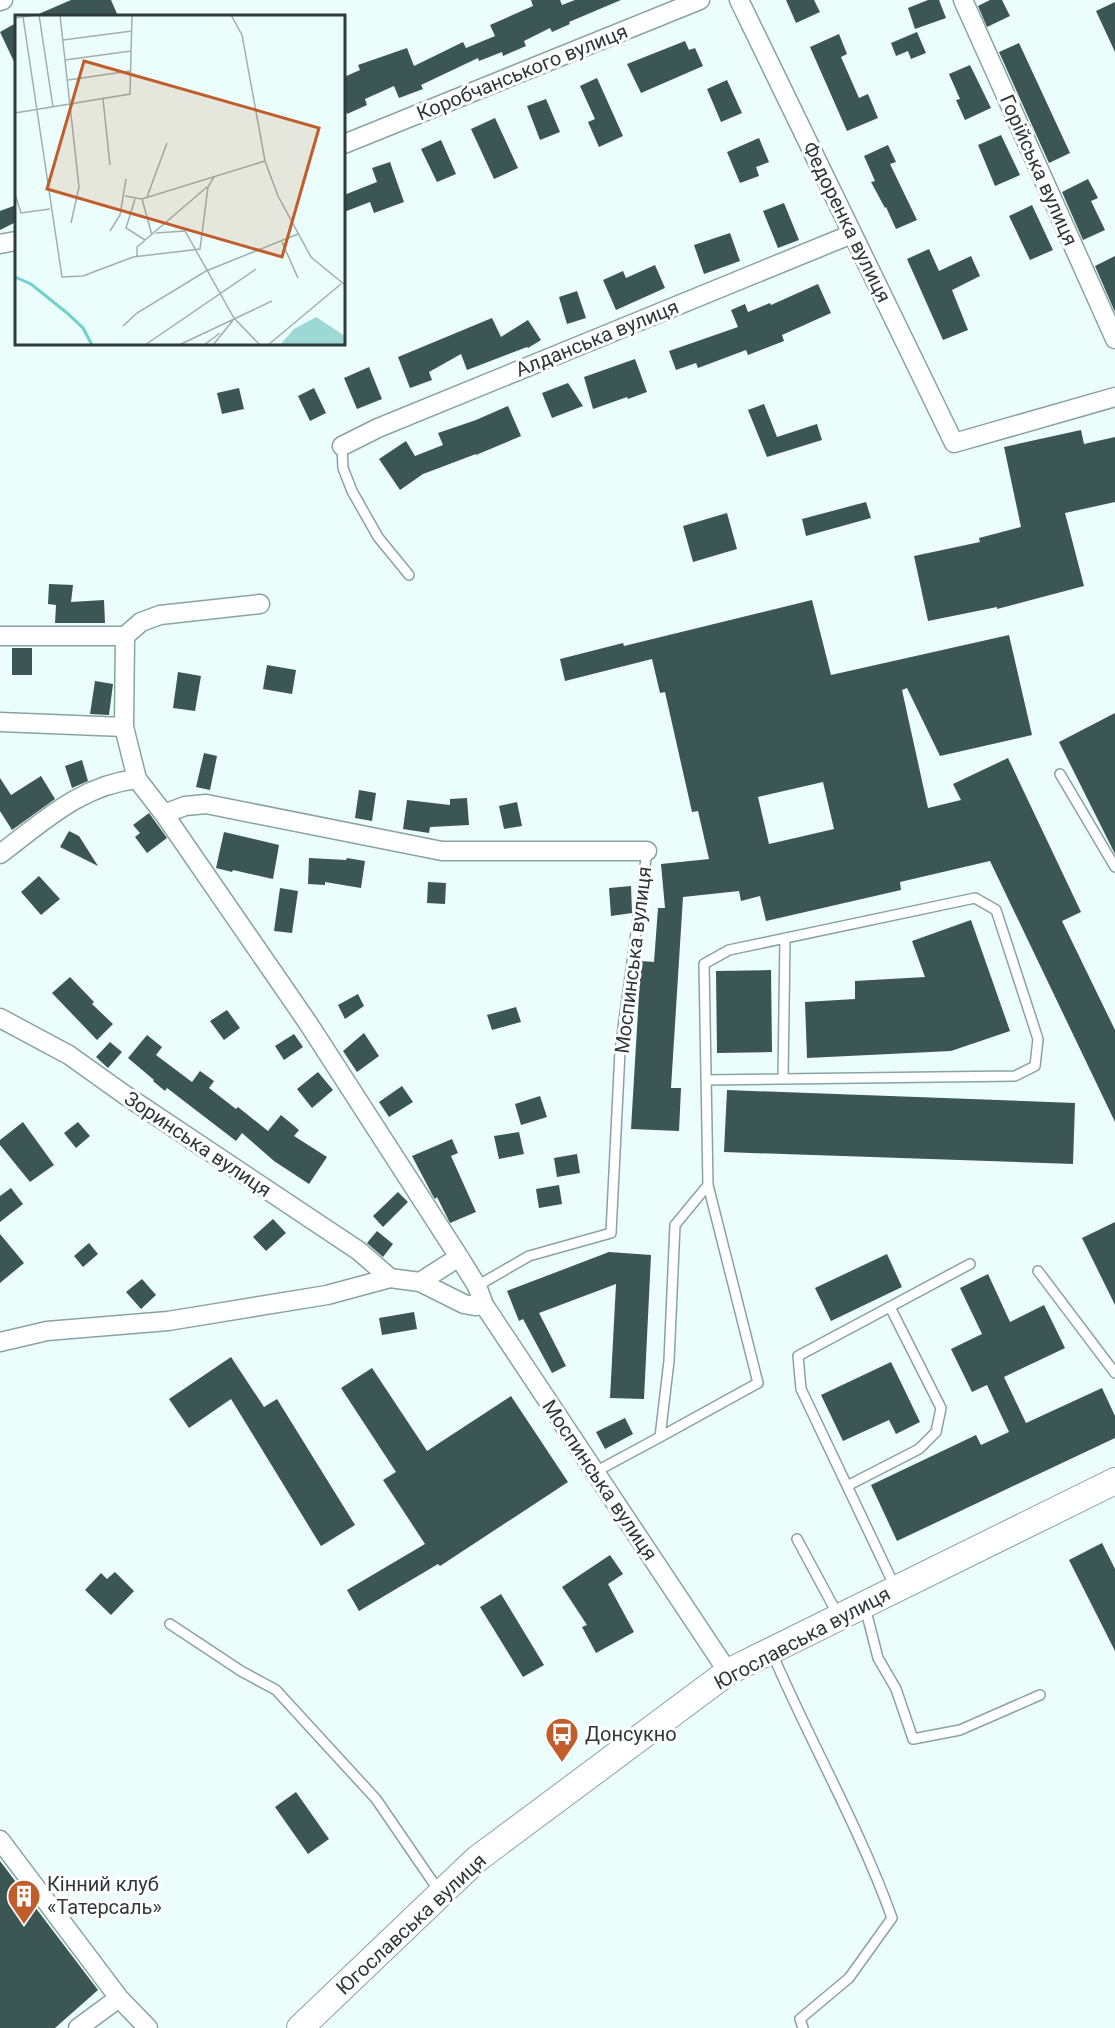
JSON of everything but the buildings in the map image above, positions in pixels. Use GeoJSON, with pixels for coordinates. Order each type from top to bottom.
{"type":"FeatureCollection","features":[{"type":"Feature","properties":{"kind":"main road","name":"Югославська вулиця"},"geometry":{"type":"LineString","coordinates":[[300,2028],[477,1859],[728,1672],[1115,1481]]}},
{"type":"Feature","properties":{"kind":"street","name":"Коробчанського вулиця"},"geometry":{"type":"LineString","coordinates":[[345,144],[700,0]]}},
{"type":"Feature","properties":{"kind":"street","name":"Федоренка вулиця"},"geometry":{"type":"LineString","coordinates":[[739,0],[954,443],[1115,397]]}},
{"type":"Feature","properties":{"kind":"street","name":"Горійська вулиця"},"geometry":{"type":"LineString","coordinates":[[963,0],[1115,339]]}},
{"type":"Feature","properties":{"kind":"street","name":"Алданська вулиця"},"geometry":{"type":"LineString","coordinates":[[342,446],[378,428],[852,234]]}},
{"type":"Feature","properties":{"kind":"street"},"geometry":{"type":"LineString","coordinates":[[0,244],[15,241]]}},
{"type":"Feature","properties":{"kind":"street"},"geometry":{"type":"LineString","coordinates":[[0,636],[125,636],[141,622],[160,615],[260,604]]}},
{"type":"Feature","properties":{"kind":"street","name":"Моспинська вулиця"},"geometry":{"type":"LineString","coordinates":[[125,636],[124,727],[137,779],[164,814],[308,1023],[459,1257],[477,1286],[484,1305],[728,1672]]}},
{"type":"Feature","properties":{"kind":"street"},"geometry":{"type":"LineString","coordinates":[[0,722],[124,727]]}},
{"type":"Feature","properties":{"kind":"street"},"geometry":{"type":"LineString","coordinates":[[0,854],[66,805],[93,789],[118,781],[137,779]]}},
{"type":"Feature","properties":{"kind":"street","name":"Моспинська вулиця"},"geometry":{"type":"LineString","coordinates":[[164,814],[184,806],[206,804],[442,851],[647,851]]}},
{"type":"Feature","properties":{"kind":"street","name":"Зоринська вулиця"},"geometry":{"type":"LineString","coordinates":[[0,1018],[69,1055],[359,1251],[390,1278]]}},
{"type":"Feature","properties":{"kind":"street"},"geometry":{"type":"LineString","coordinates":[[420,1282],[459,1257]]}},
{"type":"Feature","properties":{"kind":"street"},"geometry":{"type":"LineString","coordinates":[[0,1342],[47,1331],[168,1321],[327,1295],[390,1278],[420,1282],[465,1304],[484,1305]]}},
{"type":"Feature","properties":{"kind":"street"},"geometry":{"type":"LineString","coordinates":[[0,1840],[119,1998],[148,2028]]}},
{"type":"Feature","properties":{"kind":"street"},"geometry":{"type":"LineString","coordinates":[[78,2028],[119,1998]]}},
{"type":"Feature","properties":{"kind":"lane"},"geometry":{"type":"LineString","coordinates":[[342,446],[343,468],[352,491],[378,537],[409,574]]}},
{"type":"Feature","properties":{"kind":"lane"},"geometry":{"type":"LineString","coordinates":[[1060,774],[1115,867]]}},
{"type":"Feature","properties":{"kind":"lane","name":"Моспинська вулиця"},"geometry":{"type":"LineString","coordinates":[[477,1286],[529,1256],[611,1233],[620,1051],[647,851]]}},
{"type":"Feature","properties":{"kind":"lane"},"geometry":{"type":"LineString","coordinates":[[595,1472],[758,1383],[708,1185],[706,1080],[704,964],[729,950],[975,898],[996,910],[1038,1039],[1035,1066],[1015,1076],[706,1080]]}},
{"type":"Feature","properties":{"kind":"lane"},"geometry":{"type":"LineString","coordinates":[[783,1079],[785,938]]}},
{"type":"Feature","properties":{"kind":"lane"},"geometry":{"type":"LineString","coordinates":[[660,1437],[669,1361],[675,1225],[708,1185]]}},
{"type":"Feature","properties":{"kind":"lane"},"geometry":{"type":"LineString","coordinates":[[896,1589],[801,1389],[798,1356],[970,1264]]}},
{"type":"Feature","properties":{"kind":"lane"},"geometry":{"type":"LineString","coordinates":[[1038,1271],[1115,1373]]}},
{"type":"Feature","properties":{"kind":"lane"},"geometry":{"type":"LineString","coordinates":[[847,1486],[919,1449],[936,1432],[940,1408],[890,1307]]}},
{"type":"Feature","properties":{"kind":"lane"},"geometry":{"type":"LineString","coordinates":[[797,1539],[839,1618]]}},
{"type":"Feature","properties":{"kind":"lane"},"geometry":{"type":"LineString","coordinates":[[864,1605],[878,1658],[896,1689],[913,1739],[960,1730],[1040,1695]]}},
{"type":"Feature","properties":{"kind":"lane"},"geometry":{"type":"LineString","coordinates":[[170,1624],[241,1671],[276,1690],[376,1799],[441,1894]]}},
{"type":"Feature","properties":{"kind":"lane"},"geometry":{"type":"LineString","coordinates":[[771,1651],[864,1845],[892,1918],[849,1978],[800,2019],[803,2028]]}},
{"type":"Feature","properties":{"kind":"place","name":"Донсукно"},"geometry":{"type":"Point","coordinates":[562,1763]}},
{"type":"Feature","properties":{"kind":"place","name":"Кінний клуб «Татерсаль»"},"geometry":{"type":"Point","coordinates":[24,1925]}}]}
